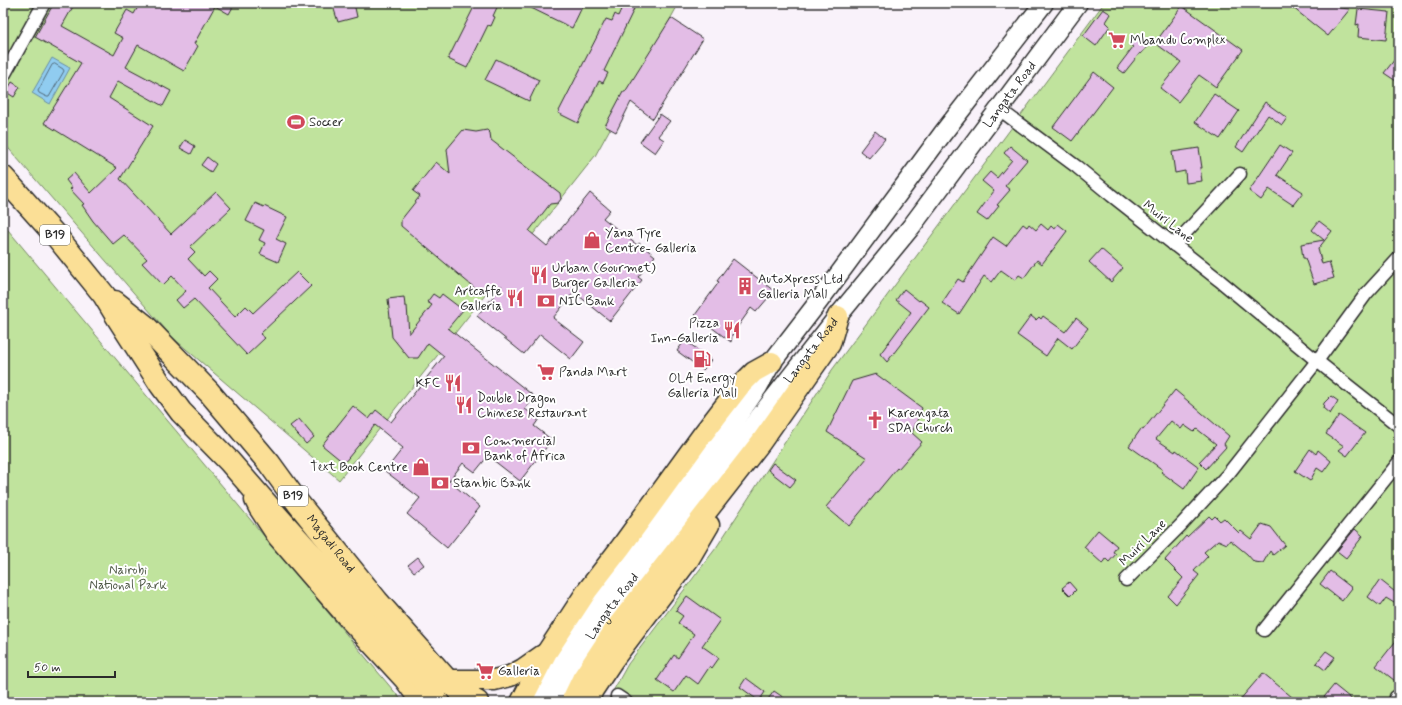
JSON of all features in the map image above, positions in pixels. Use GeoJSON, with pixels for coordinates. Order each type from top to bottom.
{"type":"FeatureCollection","features":[{"type":"Feature","properties":{"kind":"highway","name":"Magadi Road"},"geometry":{"type":"LineString","coordinates":[[3,178],[57,237],[104,295],[181,412],[229,461],[420,676],[438,702]]}},
{"type":"Feature","properties":{"kind":"highway","name":"Magadi Road"},"geometry":{"type":"LineString","coordinates":[[104,295],[144,325],[209,392],[269,463],[298,503],[377,601],[448,680],[464,694],[478,702]]}},
{"type":"Feature","properties":{"kind":"highway"},"geometry":{"type":"LineString","coordinates":[[181,412],[209,392]]}},
{"type":"Feature","properties":{"kind":"main road","name":"Langata Road"},"geometry":{"type":"LineString","coordinates":[[535,702],[556,663],[595,603],[728,430],[758,387],[772,362],[824,295],[943,134],[1044,3]]}},
{"type":"Feature","properties":{"kind":"main road","name":"Langata Road"},"geometry":{"type":"LineString","coordinates":[[551,702],[564,676],[606,613],[838,316],[911,227],[1078,3]]}},
{"type":"Feature","properties":{"kind":"main road"},"geometry":{"type":"LineString","coordinates":[[571,702],[582,679],[615,629],[761,442],[830,344],[838,316]]}},
{"type":"Feature","properties":{"kind":"main road"},"geometry":{"type":"LineString","coordinates":[[521,702],[547,652],[587,591],[740,386],[754,372],[772,362]]}},
{"type":"Feature","properties":{"kind":"main road"},"geometry":{"type":"LineString","coordinates":[[588,702],[593,690],[612,660],[689,559],[761,442]]}},
{"type":"Feature","properties":{"kind":"main road"},"geometry":{"type":"LineString","coordinates":[[250,486],[259,508],[278,537],[405,680],[421,702]]}},
{"type":"Feature","properties":{"kind":"main road"},"geometry":{"type":"LineString","coordinates":[[448,680],[494,680],[510,676],[523,669],[547,652]]}},
{"type":"Feature","properties":{"kind":"street"},"geometry":{"type":"LineString","coordinates":[[3,77],[44,3]]}},
{"type":"Feature","properties":{"kind":"street","name":"Muiri Lane"},"geometry":{"type":"LineString","coordinates":[[999,109],[1077,167],[1399,426]]}},
{"type":"Feature","properties":{"kind":"street"},"geometry":{"type":"LineString","coordinates":[[1174,245],[1240,174]]}},
{"type":"Feature","properties":{"kind":"street","name":"Muiri Lane"},"geometry":{"type":"LineString","coordinates":[[1126,580],[1180,526],[1228,474],[1318,361],[1366,294],[1399,258]]}},
{"type":"Feature","properties":{"kind":"street"},"geometry":{"type":"LineString","coordinates":[[1264,630],[1399,462]]}},
{"type":"Feature","properties":{"kind":"green space"},"geometry":{"type":"Polygon","coordinates":[[[3,3],[679,3],[595,156],[339,480],[172,337],[3,142],[3,3]]]}},
{"type":"Feature","properties":{"kind":"green space"},"geometry":{"type":"Polygon","coordinates":[[[1104,3],[1399,3],[1399,702],[607,702],[628,664],[716,548],[832,370],[1104,3]]]}},
{"type":"Feature","properties":{"kind":"green space","name":"Nairobi National Park"},"geometry":{"type":"Polygon","coordinates":[[[3,224],[403,702],[3,702],[3,224]]]}},
{"type":"Feature","properties":{"kind":"water"},"geometry":{"type":"Polygon","coordinates":[[[52,58],[70,68],[50,104],[32,93],[52,58]]]}},
{"type":"Feature","properties":{"kind":"building"},"geometry":{"type":"Polygon","coordinates":[[[54,3],[75,3],[62,26],[114,55],[123,38],[114,33],[127,10],[134,14],[140,3],[235,3],[229,14],[215,6],[194,44],[198,46],[184,71],[138,45],[126,67],[171,91],[163,106],[118,81],[109,98],[153,126],[120,179],[171,234],[216,192],[231,208],[190,247],[195,252],[188,259],[204,276],[209,271],[217,279],[208,288],[235,317],[246,306],[253,313],[297,272],[311,286],[260,334],[265,338],[247,355],[194,299],[183,308],[176,300],[186,291],[172,276],[163,285],[142,263],[147,259],[124,235],[113,244],[93,221],[82,205],[84,204],[70,189],[72,188],[66,180],[74,173],[91,193],[117,168],[44,123],[81,63],[35,37],[54,3]]]}},
{"type":"Feature","properties":{"kind":"building"},"geometry":{"type":"Polygon","coordinates":[[[332,3],[354,3],[357,17],[338,22],[332,3]]]}},
{"type":"Feature","properties":{"kind":"building"},"geometry":{"type":"Polygon","coordinates":[[[476,3],[499,3],[493,16],[495,17],[491,26],[488,25],[467,68],[448,59],[476,3]]]}},
{"type":"Feature","properties":{"kind":"building"},"geometry":{"type":"Polygon","coordinates":[[[521,3],[584,3],[572,28],[521,3]]]}},
{"type":"Feature","properties":{"kind":"building"},"geometry":{"type":"Polygon","coordinates":[[[624,3],[634,9],[604,71],[608,73],[603,83],[599,81],[578,123],[558,113],[606,19],[612,21],[615,14],[618,16],[624,3]]]}},
{"type":"Feature","properties":{"kind":"building"},"geometry":{"type":"Polygon","coordinates":[[[1287,3],[1343,3],[1339,8],[1350,9],[1328,36],[1287,3]]]}},
{"type":"Feature","properties":{"kind":"building"},"geometry":{"type":"Polygon","coordinates":[[[1182,6],[1243,50],[1216,87],[1199,75],[1178,102],[1160,88],[1181,62],[1155,43],[1182,6]]]}},
{"type":"Feature","properties":{"kind":"building"},"geometry":{"type":"Polygon","coordinates":[[[1103,9],[1111,14],[1106,22],[1110,26],[1096,46],[1083,36],[1103,9]]]}},
{"type":"Feature","properties":{"kind":"building"},"geometry":{"type":"Polygon","coordinates":[[[1358,9],[1389,12],[1386,40],[1358,37],[1359,24],[1356,25],[1358,9]]]}},
{"type":"Feature","properties":{"kind":"building"},"geometry":{"type":"Polygon","coordinates":[[[671,18],[703,39],[653,119],[631,102],[616,132],[605,126],[623,92],[625,92],[671,18]]]}},
{"type":"Feature","properties":{"kind":"building"},"geometry":{"type":"Polygon","coordinates":[[[1135,36],[1148,46],[1141,54],[1140,53],[1124,73],[1117,68],[1133,47],[1129,44],[1135,36]]]}},
{"type":"Feature","properties":{"kind":"building"},"geometry":{"type":"Polygon","coordinates":[[[1399,54],[1399,83],[1384,73],[1399,54]]]}},
{"type":"Feature","properties":{"kind":"building"},"geometry":{"type":"Polygon","coordinates":[[[496,59],[539,80],[529,101],[485,80],[496,59]]]}},
{"type":"Feature","properties":{"kind":"building"},"geometry":{"type":"Polygon","coordinates":[[[1094,72],[1113,87],[1072,141],[1053,127],[1094,72]]]}},
{"type":"Feature","properties":{"kind":"building"},"geometry":{"type":"Polygon","coordinates":[[[12,82],[20,87],[14,97],[6,92],[12,82]]]}},
{"type":"Feature","properties":{"kind":"building"},"geometry":{"type":"Polygon","coordinates":[[[1214,94],[1239,111],[1220,139],[1195,122],[1214,94]]]}},
{"type":"Feature","properties":{"kind":"building"},"geometry":{"type":"Polygon","coordinates":[[[1265,102],[1287,118],[1282,125],[1268,115],[1243,152],[1236,147],[1265,102]]]}},
{"type":"Feature","properties":{"kind":"building"},"geometry":{"type":"Polygon","coordinates":[[[660,114],[670,121],[658,136],[664,140],[655,153],[640,142],[660,114]]]}},
{"type":"Feature","properties":{"kind":"building"},"geometry":{"type":"Polygon","coordinates":[[[463,130],[476,132],[487,130],[490,133],[491,140],[560,193],[561,199],[558,203],[550,204],[529,231],[547,246],[590,193],[610,210],[603,218],[637,245],[639,243],[655,256],[638,277],[642,280],[610,321],[574,292],[553,318],[584,342],[571,359],[540,334],[524,354],[477,316],[502,286],[477,290],[401,226],[401,220],[420,196],[413,191],[436,162],[450,174],[447,149],[463,130]]]}},
{"type":"Feature","properties":{"kind":"building"},"geometry":{"type":"Polygon","coordinates":[[[875,131],[885,139],[869,158],[860,151],[875,131]]]}},
{"type":"Feature","properties":{"kind":"building"},"geometry":{"type":"Polygon","coordinates":[[[185,140],[195,146],[191,154],[180,148],[185,140]]]}},
{"type":"Feature","properties":{"kind":"building"},"geometry":{"type":"Polygon","coordinates":[[[1280,145],[1292,153],[1277,175],[1303,192],[1293,205],[1269,189],[1261,200],[1249,191],[1280,145]]]}},
{"type":"Feature","properties":{"kind":"building"},"geometry":{"type":"Polygon","coordinates":[[[1010,146],[1027,160],[1005,186],[1010,190],[997,205],[999,206],[987,221],[977,214],[994,191],[982,181],[990,172],[997,178],[1012,160],[1004,153],[1010,146]]]}},
{"type":"Feature","properties":{"kind":"building"},"geometry":{"type":"Polygon","coordinates":[[[1199,148],[1202,181],[1186,183],[1185,171],[1175,173],[1172,152],[1199,148]]]}},
{"type":"Feature","properties":{"kind":"building"},"geometry":{"type":"Polygon","coordinates":[[[207,157],[216,164],[211,172],[201,165],[207,157]]]}},
{"type":"Feature","properties":{"kind":"building"},"geometry":{"type":"Polygon","coordinates":[[[255,203],[287,217],[276,239],[286,244],[278,262],[260,254],[265,243],[259,240],[264,230],[246,221],[255,203]]]}},
{"type":"Feature","properties":{"kind":"building"},"geometry":{"type":"Polygon","coordinates":[[[1319,221],[1332,231],[1318,249],[1322,264],[1329,262],[1334,278],[1314,284],[1305,258],[1303,258],[1301,244],[1324,240],[1312,230],[1319,221]]]}},
{"type":"Feature","properties":{"kind":"building"},"geometry":{"type":"Polygon","coordinates":[[[1023,224],[1027,227],[1029,224],[1036,230],[1041,224],[1048,230],[1051,226],[1054,229],[1058,224],[1067,231],[1042,264],[1037,260],[1024,278],[1019,275],[1015,280],[1001,270],[992,282],[984,276],[959,314],[942,303],[958,279],[963,282],[993,237],[1006,246],[1023,224]]]}},
{"type":"Feature","properties":{"kind":"building"},"geometry":{"type":"Polygon","coordinates":[[[1101,249],[1123,268],[1111,282],[1089,262],[1101,249]]]}},
{"type":"Feature","properties":{"kind":"building"},"geometry":{"type":"Polygon","coordinates":[[[733,259],[774,291],[756,312],[751,308],[732,335],[731,342],[695,315],[719,282],[717,281],[733,259]]]}},
{"type":"Feature","properties":{"kind":"building"},"geometry":{"type":"Polygon","coordinates":[[[904,289],[929,307],[887,362],[880,354],[911,312],[896,300],[904,289]]]}},
{"type":"Feature","properties":{"kind":"building"},"geometry":{"type":"Polygon","coordinates":[[[433,294],[439,298],[442,294],[463,310],[448,328],[535,397],[525,409],[539,419],[534,426],[552,440],[520,481],[488,456],[475,472],[463,463],[449,481],[480,507],[447,548],[407,514],[420,498],[385,471],[403,448],[375,425],[344,463],[322,445],[353,406],[369,419],[376,410],[391,422],[444,356],[428,343],[418,358],[409,358],[392,337],[388,299],[404,297],[405,306],[407,306],[409,334],[432,305],[427,302],[433,294]]]}},
{"type":"Feature","properties":{"kind":"building"},"geometry":{"type":"Polygon","coordinates":[[[1031,316],[1036,320],[1039,317],[1041,319],[1043,316],[1065,332],[1076,318],[1088,328],[1072,349],[1058,338],[1046,356],[1017,335],[1031,316]]]}},
{"type":"Feature","properties":{"kind":"building"},"geometry":{"type":"Polygon","coordinates":[[[685,340],[711,360],[703,370],[677,351],[685,340]]]}},
{"type":"Feature","properties":{"kind":"building","name":"Karengata SDA Church"},"geometry":{"type":"Polygon","coordinates":[[[876,374],[922,408],[912,433],[922,442],[898,469],[897,468],[849,526],[826,507],[867,458],[827,432],[852,381],[876,374]]]}},
{"type":"Feature","properties":{"kind":"building"},"geometry":{"type":"Polygon","coordinates":[[[1175,390],[1229,436],[1224,444],[1226,447],[1206,469],[1199,462],[1216,444],[1197,429],[1194,432],[1184,425],[1181,429],[1171,421],[1156,439],[1175,452],[1176,450],[1199,467],[1184,489],[1161,472],[1163,470],[1129,446],[1141,429],[1143,430],[1175,390]]]}},
{"type":"Feature","properties":{"kind":"building"},"geometry":{"type":"Polygon","coordinates":[[[1331,396],[1338,401],[1330,414],[1323,408],[1324,403],[1331,396]]]}},
{"type":"Feature","properties":{"kind":"building"},"geometry":{"type":"Polygon","coordinates":[[[1339,415],[1365,433],[1347,456],[1339,450],[1344,446],[1326,434],[1339,415]]]}},
{"type":"Feature","properties":{"kind":"building"},"geometry":{"type":"Polygon","coordinates":[[[299,419],[314,437],[306,444],[290,426],[299,419]]]}},
{"type":"Feature","properties":{"kind":"building"},"geometry":{"type":"Polygon","coordinates":[[[1310,449],[1316,454],[1318,450],[1331,461],[1323,472],[1317,468],[1310,481],[1295,471],[1310,449]]]}},
{"type":"Feature","properties":{"kind":"building"},"geometry":{"type":"Polygon","coordinates":[[[773,463],[796,480],[790,487],[768,470],[773,463]]]}},
{"type":"Feature","properties":{"kind":"building"},"geometry":{"type":"Polygon","coordinates":[[[1209,516],[1212,519],[1215,516],[1220,521],[1224,518],[1239,533],[1241,531],[1251,539],[1262,524],[1271,527],[1285,545],[1273,555],[1270,551],[1263,563],[1254,562],[1230,540],[1227,544],[1218,540],[1204,552],[1208,556],[1194,571],[1199,575],[1176,604],[1168,596],[1183,578],[1165,560],[1186,536],[1187,537],[1209,516]]]}},
{"type":"Feature","properties":{"kind":"building"},"geometry":{"type":"Polygon","coordinates":[[[1355,529],[1363,536],[1346,558],[1337,551],[1355,529]]]}},
{"type":"Feature","properties":{"kind":"building"},"geometry":{"type":"Polygon","coordinates":[[[1098,530],[1117,546],[1113,552],[1116,554],[1109,562],[1106,559],[1103,564],[1084,547],[1098,530]]]}},
{"type":"Feature","properties":{"kind":"building"},"geometry":{"type":"Polygon","coordinates":[[[418,557],[424,565],[414,572],[408,565],[418,557]]]}},
{"type":"Feature","properties":{"kind":"building"},"geometry":{"type":"Polygon","coordinates":[[[1330,571],[1352,588],[1342,601],[1320,584],[1330,571]]]}},
{"type":"Feature","properties":{"kind":"building"},"geometry":{"type":"Polygon","coordinates":[[[1380,580],[1399,595],[1399,606],[1386,598],[1380,606],[1368,597],[1380,580]]]}},
{"type":"Feature","properties":{"kind":"building"},"geometry":{"type":"Polygon","coordinates":[[[1069,582],[1076,590],[1070,596],[1062,588],[1069,582]]]}},
{"type":"Feature","properties":{"kind":"building"},"geometry":{"type":"Polygon","coordinates":[[[687,596],[720,620],[702,646],[719,658],[712,668],[710,666],[698,684],[686,675],[674,692],[657,680],[674,655],[678,658],[694,634],[678,623],[683,616],[676,611],[687,596]]]}},
{"type":"Feature","properties":{"kind":"building"},"geometry":{"type":"Polygon","coordinates":[[[1399,637],[1399,684],[1376,666],[1399,637]]]}},
{"type":"Feature","properties":{"kind":"building"},"geometry":{"type":"Polygon","coordinates":[[[1326,651],[1335,657],[1325,670],[1316,663],[1326,651]]]}},
{"type":"Feature","properties":{"kind":"building"},"geometry":{"type":"Polygon","coordinates":[[[1263,673],[1298,702],[1238,702],[1263,673]]]}},
{"type":"Feature","properties":{"kind":"building"},"geometry":{"type":"Polygon","coordinates":[[[746,678],[765,692],[759,701],[740,687],[746,678]]]}},
{"type":"Feature","properties":{"kind":"building"},"geometry":{"type":"Polygon","coordinates":[[[1334,685],[1355,702],[1320,702],[1334,685]]]}},
{"type":"Feature","properties":{"kind":"building"},"geometry":{"type":"Polygon","coordinates":[[[774,691],[790,702],[766,702],[774,691]]]}},
{"type":"Feature","properties":{"kind":"place","name":"Mbandu Complex"},"geometry":{"type":"Point","coordinates":[1117,40]}},
{"type":"Feature","properties":{"kind":"place","name":"Soccer"},"geometry":{"type":"Point","coordinates":[296,122]}},
{"type":"Feature","properties":{"kind":"place","name":"Yana Tyre Centre- Galleria"},"geometry":{"type":"Point","coordinates":[592,240]}},
{"type":"Feature","properties":{"kind":"place","name":"Urban (Gourmet) Burger Galleria"},"geometry":{"type":"Point","coordinates":[539,275]}},
{"type":"Feature","properties":{"kind":"place","name":"AutoXpress Ltd Galleria Mall"},"geometry":{"type":"Point","coordinates":[745,286]}},
{"type":"Feature","properties":{"kind":"place","name":"Artcaffe Galleria"},"geometry":{"type":"Point","coordinates":[515,298]}},
{"type":"Feature","properties":{"kind":"place","name":"NIC Bank"},"geometry":{"type":"Point","coordinates":[546,301]}},
{"type":"Feature","properties":{"kind":"place","name":"Pizza Inn-Galleria"},"geometry":{"type":"Point","coordinates":[732,330]}},
{"type":"Feature","properties":{"kind":"place","name":"OLA Energy Galleria Mall"},"geometry":{"type":"Point","coordinates":[702,359]}},
{"type":"Feature","properties":{"kind":"place","name":"Panda Mart"},"geometry":{"type":"Point","coordinates":[546,372]}},
{"type":"Feature","properties":{"kind":"place","name":"KFC"},"geometry":{"type":"Point","coordinates":[453,383]}},
{"type":"Feature","properties":{"kind":"place","name":"Double Dragon Chinese Restaurant"},"geometry":{"type":"Point","coordinates":[464,405]}},
{"type":"Feature","properties":{"kind":"place","name":"Karengata SDA Church"},"geometry":{"type":"Point","coordinates":[875,420]}},
{"type":"Feature","properties":{"kind":"place","name":"Commercial Bank of Africa"},"geometry":{"type":"Point","coordinates":[471,448]}},
{"type":"Feature","properties":{"kind":"place","name":"Text Book Centre"},"geometry":{"type":"Point","coordinates":[421,467]}},
{"type":"Feature","properties":{"kind":"place","name":"Stanbic Bank"},"geometry":{"type":"Point","coordinates":[440,483]}},
{"type":"Feature","properties":{"kind":"place","name":"Galleria"},"geometry":{"type":"Point","coordinates":[485,671]}}]}
